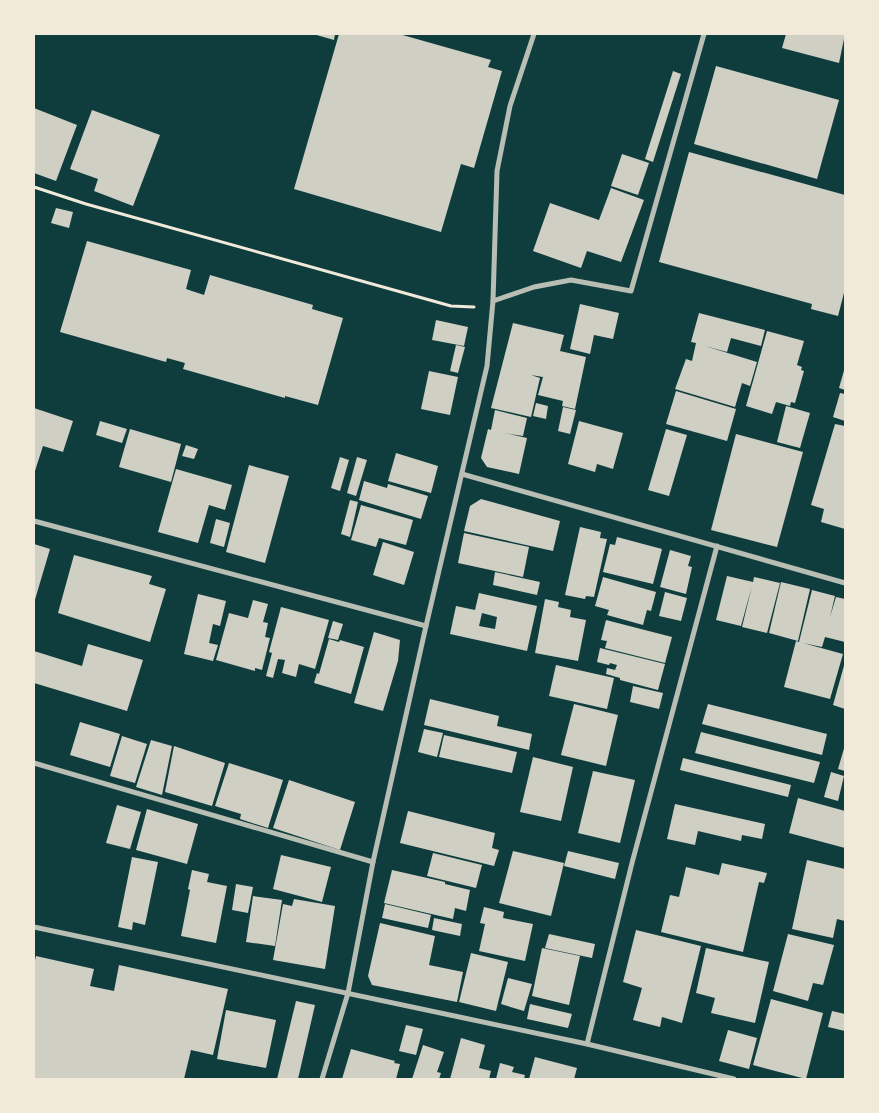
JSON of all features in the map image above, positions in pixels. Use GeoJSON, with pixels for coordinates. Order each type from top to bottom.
{"type":"FeatureCollection","features":[{"type":"Feature","properties":{"kind":"street"},"geometry":{"type":"LineString","coordinates":[[322,1079],[348,993],[373,862],[487,366],[493,301],[497,171],[510,106],[534,34]]}},
{"type":"Feature","properties":{"kind":"street"},"geometry":{"type":"LineString","coordinates":[[493,301],[534,286],[571,280],[631,291],[704,34]]}},
{"type":"Feature","properties":{"kind":"street"},"geometry":{"type":"LineString","coordinates":[[462,474],[845,583]]}},
{"type":"Feature","properties":{"kind":"street"},"geometry":{"type":"LineString","coordinates":[[34,521],[426,626]]}},
{"type":"Feature","properties":{"kind":"street"},"geometry":{"type":"LineString","coordinates":[[587,1044],[635,854],[717,546]]}},
{"type":"Feature","properties":{"kind":"street"},"geometry":{"type":"LineString","coordinates":[[34,763],[373,862]]}},
{"type":"Feature","properties":{"kind":"street"},"geometry":{"type":"LineString","coordinates":[[34,927],[587,1044],[734,1079]]}},
{"type":"Feature","properties":{"kind":"path"},"geometry":{"type":"LineString","coordinates":[[34,187],[86,204],[452,306],[481,308],[493,301]]}},
{"type":"Feature","properties":{"kind":"building"},"geometry":{"type":"Polygon","coordinates":[[[313,34],[335,34],[334,40],[313,34]]]}},
{"type":"Feature","properties":{"kind":"building"},"geometry":{"type":"Polygon","coordinates":[[[339,34],[399,34],[491,60],[488,67],[502,71],[474,168],[461,164],[441,232],[294,189],[339,34]]]}},
{"type":"Feature","properties":{"kind":"building"},"geometry":{"type":"Polygon","coordinates":[[[786,34],[845,34],[839,63],[782,48],[786,34]]]}},
{"type":"Feature","properties":{"kind":"building"},"geometry":{"type":"Polygon","coordinates":[[[716,66],[839,100],[817,179],[694,144],[716,66]]]}},
{"type":"Feature","properties":{"kind":"building"},"geometry":{"type":"Polygon","coordinates":[[[673,71],[681,74],[653,162],[645,159],[673,71]]]}},
{"type":"Feature","properties":{"kind":"building"},"geometry":{"type":"Polygon","coordinates":[[[34,108],[77,125],[56,181],[34,173],[34,108]]]}},
{"type":"Feature","properties":{"kind":"building"},"geometry":{"type":"Polygon","coordinates":[[[92,110],[160,135],[133,206],[94,191],[98,179],[70,169],[92,110]]]}},
{"type":"Feature","properties":{"kind":"building"},"geometry":{"type":"Polygon","coordinates":[[[689,152],[845,195],[845,289],[838,316],[811,309],[812,304],[659,262],[689,152]]]}},
{"type":"Feature","properties":{"kind":"building"},"geometry":{"type":"Polygon","coordinates":[[[622,154],[649,163],[638,195],[611,186],[622,154]]]}},
{"type":"Feature","properties":{"kind":"building"},"geometry":{"type":"Polygon","coordinates":[[[611,188],[644,200],[621,262],[587,251],[581,268],[533,251],[550,203],[599,220],[611,188]]]}},
{"type":"Feature","properties":{"kind":"building"},"geometry":{"type":"Polygon","coordinates":[[[56,208],[73,212],[69,228],[51,223],[56,208]]]}},
{"type":"Feature","properties":{"kind":"building"},"geometry":{"type":"Polygon","coordinates":[[[87,241],[191,270],[186,289],[204,295],[210,275],[313,305],[312,309],[343,318],[318,405],[285,396],[285,398],[183,369],[185,363],[167,358],[166,362],[60,332],[87,241]]]}},
{"type":"Feature","properties":{"kind":"building"},"geometry":{"type":"Polygon","coordinates":[[[580,304],[619,313],[613,339],[594,335],[590,354],[570,349],[580,304]]]}},
{"type":"Feature","properties":{"kind":"building"},"geometry":{"type":"Polygon","coordinates":[[[699,313],[765,330],[761,346],[731,338],[727,352],[705,346],[757,362],[750,386],[742,383],[735,407],[675,389],[686,359],[692,361],[696,343],[691,342],[699,313]]]}},
{"type":"Feature","properties":{"kind":"building"},"geometry":{"type":"Polygon","coordinates":[[[436,320],[468,327],[464,346],[432,340],[436,320]]]}},
{"type":"Feature","properties":{"kind":"building"},"geometry":{"type":"Polygon","coordinates":[[[513,323],[564,335],[560,351],[586,357],[575,409],[562,406],[563,401],[538,395],[543,377],[531,375],[540,378],[531,417],[491,408],[513,323]]]}},
{"type":"Feature","properties":{"kind":"building"},"geometry":{"type":"Polygon","coordinates":[[[767,331],[804,341],[797,365],[802,367],[801,370],[804,371],[795,403],[791,402],[790,406],[776,402],[772,414],[746,406],[767,331]]]}},
{"type":"Feature","properties":{"kind":"building"},"geometry":{"type":"Polygon","coordinates":[[[456,345],[465,347],[458,373],[450,371],[456,345]]]}},
{"type":"Feature","properties":{"kind":"building"},"geometry":{"type":"Polygon","coordinates":[[[845,367],[845,390],[839,388],[845,367]]]}},
{"type":"Feature","properties":{"kind":"building"},"geometry":{"type":"Polygon","coordinates":[[[429,371],[458,377],[450,415],[421,409],[429,371]]]}},
{"type":"Feature","properties":{"kind":"building"},"geometry":{"type":"Polygon","coordinates":[[[676,391],[736,409],[727,441],[666,424],[676,391]]]}},
{"type":"Feature","properties":{"kind":"building"},"geometry":{"type":"Polygon","coordinates":[[[840,393],[845,394],[845,421],[833,417],[840,393]]]}},
{"type":"Feature","properties":{"kind":"building"},"geometry":{"type":"Polygon","coordinates":[[[536,403],[548,406],[546,419],[533,416],[536,403]]]}},
{"type":"Feature","properties":{"kind":"building"},"geometry":{"type":"Polygon","coordinates":[[[786,406],[810,413],[800,448],[777,442],[786,406]]]}},
{"type":"Feature","properties":{"kind":"building"},"geometry":{"type":"Polygon","coordinates":[[[563,407],[576,410],[570,434],[558,431],[563,407]]]}},
{"type":"Feature","properties":{"kind":"building"},"geometry":{"type":"Polygon","coordinates":[[[34,408],[73,421],[63,452],[43,446],[34,474],[34,408]]]}},
{"type":"Feature","properties":{"kind":"building"},"geometry":{"type":"Polygon","coordinates":[[[495,410],[527,418],[523,436],[504,433],[527,438],[519,474],[487,467],[481,458],[488,429],[491,430],[495,410]]]}},
{"type":"Feature","properties":{"kind":"building"},"geometry":{"type":"Polygon","coordinates":[[[100,421],[127,429],[122,443],[96,435],[100,421]]]}},
{"type":"Feature","properties":{"kind":"building"},"geometry":{"type":"Polygon","coordinates":[[[579,421],[623,433],[613,469],[597,464],[595,472],[568,464],[579,421]]]}},
{"type":"Feature","properties":{"kind":"building"},"geometry":{"type":"Polygon","coordinates":[[[835,424],[845,426],[845,529],[821,522],[824,509],[811,505],[835,424]]]}},
{"type":"Feature","properties":{"kind":"building"},"geometry":{"type":"Polygon","coordinates":[[[130,429],[181,444],[171,482],[119,467],[130,429]]]}},
{"type":"Feature","properties":{"kind":"building"},"geometry":{"type":"Polygon","coordinates":[[[666,429],[687,435],[669,496],[648,490],[666,429]]]}},
{"type":"Feature","properties":{"kind":"building"},"geometry":{"type":"Polygon","coordinates":[[[736,434],[803,452],[777,547],[711,530],[736,434]]]}},
{"type":"Feature","properties":{"kind":"building"},"geometry":{"type":"Polygon","coordinates":[[[186,445],[198,449],[194,459],[182,456],[186,445]]]}},
{"type":"Feature","properties":{"kind":"building"},"geometry":{"type":"Polygon","coordinates":[[[396,453],[438,466],[431,493],[388,481],[396,453]]]}},
{"type":"Feature","properties":{"kind":"building"},"geometry":{"type":"Polygon","coordinates":[[[340,457],[349,460],[340,491],[331,488],[340,457]]]}},
{"type":"Feature","properties":{"kind":"building"},"geometry":{"type":"Polygon","coordinates":[[[357,457],[367,460],[356,496],[347,493],[357,457]]]}},
{"type":"Feature","properties":{"kind":"building"},"geometry":{"type":"Polygon","coordinates":[[[249,465],[289,476],[265,563],[226,552],[249,465]]]}},
{"type":"Feature","properties":{"kind":"building"},"geometry":{"type":"Polygon","coordinates":[[[176,469],[232,485],[225,510],[209,505],[198,543],[158,532],[176,469]]]}},
{"type":"Feature","properties":{"kind":"building"},"geometry":{"type":"Polygon","coordinates":[[[364,481],[387,488],[388,484],[428,496],[421,519],[359,500],[364,481]]]}},
{"type":"Feature","properties":{"kind":"building"},"geometry":{"type":"Polygon","coordinates":[[[481,499],[560,521],[553,551],[464,531],[470,506],[481,499]]]}},
{"type":"Feature","properties":{"kind":"building"},"geometry":{"type":"Polygon","coordinates":[[[350,500],[358,502],[350,537],[341,534],[350,500]]]}},
{"type":"Feature","properties":{"kind":"building"},"geometry":{"type":"Polygon","coordinates":[[[361,505],[413,520],[406,545],[379,538],[376,547],[351,540],[361,505]]]}},
{"type":"Feature","properties":{"kind":"building"},"geometry":{"type":"Polygon","coordinates":[[[216,519],[230,523],[224,547],[210,543],[216,519]]]}},
{"type":"Feature","properties":{"kind":"building"},"geometry":{"type":"Polygon","coordinates":[[[580,527],[601,532],[600,538],[607,539],[594,597],[586,596],[585,599],[565,595],[580,527]]]}},
{"type":"Feature","properties":{"kind":"building"},"geometry":{"type":"Polygon","coordinates":[[[464,533],[529,547],[523,577],[458,563],[464,533]]]}},
{"type":"Feature","properties":{"kind":"building"},"geometry":{"type":"Polygon","coordinates":[[[617,537],[662,549],[653,584],[603,572],[610,544],[615,545],[617,537]]]}},
{"type":"Feature","properties":{"kind":"building"},"geometry":{"type":"Polygon","coordinates":[[[383,542],[414,552],[404,585],[373,575],[383,542]]]}},
{"type":"Feature","properties":{"kind":"building"},"geometry":{"type":"Polygon","coordinates":[[[34,544],[50,549],[34,603],[34,544]]]}},
{"type":"Feature","properties":{"kind":"building"},"geometry":{"type":"Polygon","coordinates":[[[670,550],[691,556],[688,566],[692,567],[686,594],[660,587],[670,550]]]}},
{"type":"Feature","properties":{"kind":"building"},"geometry":{"type":"Polygon","coordinates":[[[74,555],[152,576],[149,584],[166,589],[150,642],[58,613],[74,555]]]}},
{"type":"Feature","properties":{"kind":"building"},"geometry":{"type":"Polygon","coordinates":[[[495,572],[540,582],[537,595],[493,585],[495,572]]]}},
{"type":"Feature","properties":{"kind":"building"},"geometry":{"type":"Polygon","coordinates":[[[727,576],[753,582],[754,577],[780,583],[767,633],[742,627],[752,586],[741,626],[716,620],[727,576]]]}},
{"type":"Feature","properties":{"kind":"building"},"geometry":{"type":"Polygon","coordinates":[[[603,577],[656,592],[651,611],[647,610],[643,625],[607,615],[609,610],[595,606],[603,577]]]}},
{"type":"Feature","properties":{"kind":"building"},"geometry":{"type":"Polygon","coordinates":[[[781,582],[810,589],[798,641],[769,633],[781,582]]]}},
{"type":"Feature","properties":{"kind":"building"},"geometry":{"type":"Polygon","coordinates":[[[812,590],[835,596],[830,617],[836,597],[845,599],[845,642],[825,637],[822,647],[803,643],[843,654],[830,699],[784,687],[796,641],[799,642],[812,590]]]}},
{"type":"Feature","properties":{"kind":"building"},"geometry":{"type":"Polygon","coordinates":[[[665,592],[687,598],[681,621],[659,616],[665,592]]]}},
{"type":"Feature","properties":{"kind":"building"},"geometry":{"type":"Polygon","coordinates":[[[479,593],[537,606],[527,651],[450,634],[456,606],[475,610],[479,593]],[[482,613],[479,626],[495,629],[497,617],[482,613]]]}},
{"type":"Feature","properties":{"kind":"building"},"geometry":{"type":"Polygon","coordinates":[[[198,594],[226,601],[220,626],[213,624],[209,643],[218,645],[213,661],[184,654],[198,594]]]}},
{"type":"Feature","properties":{"kind":"building"},"geometry":{"type":"Polygon","coordinates":[[[545,599],[559,602],[558,607],[571,610],[570,617],[586,620],[578,661],[535,653],[545,599]]]}},
{"type":"Feature","properties":{"kind":"building"},"geometry":{"type":"Polygon","coordinates":[[[253,600],[268,604],[263,622],[268,623],[265,637],[270,638],[262,670],[255,668],[255,671],[216,660],[229,613],[248,618],[253,600]]]}},
{"type":"Feature","properties":{"kind":"building"},"geometry":{"type":"Polygon","coordinates":[[[281,607],[329,620],[315,669],[299,664],[296,677],[282,673],[285,660],[278,659],[273,678],[266,676],[272,653],[269,652],[281,607]]]}},
{"type":"Feature","properties":{"kind":"building"},"geometry":{"type":"Polygon","coordinates":[[[606,620],[672,637],[665,663],[605,648],[607,641],[601,640],[606,620]]]}},
{"type":"Feature","properties":{"kind":"building"},"geometry":{"type":"Polygon","coordinates":[[[333,621],[343,624],[338,640],[328,638],[333,621]]]}},
{"type":"Feature","properties":{"kind":"building"},"geometry":{"type":"Polygon","coordinates":[[[374,632],[400,640],[398,661],[383,711],[354,703],[374,632]]]}},
{"type":"Feature","properties":{"kind":"building"},"geometry":{"type":"Polygon","coordinates":[[[329,639],[364,647],[351,694],[314,683],[317,673],[319,674],[329,639]]]}},
{"type":"Feature","properties":{"kind":"building"},"geometry":{"type":"Polygon","coordinates":[[[88,644],[143,660],[127,711],[34,683],[34,651],[82,666],[88,644]]]}},
{"type":"Feature","properties":{"kind":"building"},"geometry":{"type":"Polygon","coordinates":[[[600,648],[665,664],[658,690],[620,680],[620,678],[606,674],[607,668],[615,670],[617,665],[597,662],[600,648]]]}},
{"type":"Feature","properties":{"kind":"building"},"geometry":{"type":"Polygon","coordinates":[[[845,662],[845,709],[833,705],[845,662]]]}},
{"type":"Feature","properties":{"kind":"building"},"geometry":{"type":"Polygon","coordinates":[[[556,665],[614,678],[607,709],[549,696],[556,665]]]}},
{"type":"Feature","properties":{"kind":"building"},"geometry":{"type":"Polygon","coordinates":[[[633,686],[663,693],[659,709],[630,702],[633,686]]]}},
{"type":"Feature","properties":{"kind":"building"},"geometry":{"type":"Polygon","coordinates":[[[430,699],[499,716],[497,726],[532,734],[529,750],[424,725],[430,699]]]}},
{"type":"Feature","properties":{"kind":"building"},"geometry":{"type":"Polygon","coordinates":[[[574,704],[618,715],[606,766],[561,755],[574,704]]]}},
{"type":"Feature","properties":{"kind":"building"},"geometry":{"type":"Polygon","coordinates":[[[708,704],[827,734],[822,755],[702,724],[708,704]]]}},
{"type":"Feature","properties":{"kind":"building"},"geometry":{"type":"Polygon","coordinates":[[[80,722],[120,734],[110,767],[70,755],[80,722]]]}},
{"type":"Feature","properties":{"kind":"building"},"geometry":{"type":"Polygon","coordinates":[[[424,729],[443,733],[437,757],[418,752],[424,729]]]}},
{"type":"Feature","properties":{"kind":"building"},"geometry":{"type":"Polygon","coordinates":[[[701,732],[820,762],[814,783],[695,753],[701,732]]]}},
{"type":"Feature","properties":{"kind":"building"},"geometry":{"type":"Polygon","coordinates":[[[444,735],[517,752],[512,773],[439,757],[444,735]]]}},
{"type":"Feature","properties":{"kind":"building"},"geometry":{"type":"Polygon","coordinates":[[[122,736],[147,744],[135,783],[110,776],[122,736]]]}},
{"type":"Feature","properties":{"kind":"building"},"geometry":{"type":"Polygon","coordinates":[[[151,740],[172,746],[162,795],[136,787],[151,740]]]}},
{"type":"Feature","properties":{"kind":"building"},"geometry":{"type":"Polygon","coordinates":[[[845,745],[845,771],[838,769],[845,745]]]}},
{"type":"Feature","properties":{"kind":"building"},"geometry":{"type":"Polygon","coordinates":[[[174,746],[225,763],[212,806],[165,792],[174,746]]]}},
{"type":"Feature","properties":{"kind":"building"},"geometry":{"type":"Polygon","coordinates":[[[533,757],[573,767],[561,821],[520,812],[533,757]]]}},
{"type":"Feature","properties":{"kind":"building"},"geometry":{"type":"Polygon","coordinates":[[[683,758],[791,785],[788,797],[680,770],[683,758]]]}},
{"type":"Feature","properties":{"kind":"building"},"geometry":{"type":"Polygon","coordinates":[[[229,763],[283,780],[268,828],[240,819],[241,814],[215,806],[229,763]]]}},
{"type":"Feature","properties":{"kind":"building"},"geometry":{"type":"Polygon","coordinates":[[[593,771],[635,780],[620,843],[578,833],[593,771]]]}},
{"type":"Feature","properties":{"kind":"building"},"geometry":{"type":"Polygon","coordinates":[[[831,772],[844,776],[838,801],[824,797],[831,772]]]}},
{"type":"Feature","properties":{"kind":"building"},"geometry":{"type":"Polygon","coordinates":[[[289,780],[355,802],[340,850],[273,828],[289,780]]]}},
{"type":"Feature","properties":{"kind":"building"},"geometry":{"type":"Polygon","coordinates":[[[798,798],[845,811],[845,848],[789,833],[798,798]]]}},
{"type":"Feature","properties":{"kind":"building"},"geometry":{"type":"Polygon","coordinates":[[[675,804],[765,824],[762,839],[742,835],[741,841],[698,831],[695,845],[667,839],[675,804]]]}},
{"type":"Feature","properties":{"kind":"building"},"geometry":{"type":"Polygon","coordinates":[[[117,805],[141,812],[130,849],[106,843],[117,805]]]}},
{"type":"Feature","properties":{"kind":"building"},"geometry":{"type":"Polygon","coordinates":[[[147,809],[198,824],[187,864],[136,850],[147,809]]]}},
{"type":"Feature","properties":{"kind":"building"},"geometry":{"type":"Polygon","coordinates":[[[408,811],[495,833],[492,848],[499,850],[494,866],[400,843],[408,811]]]}},
{"type":"Feature","properties":{"kind":"building"},"geometry":{"type":"Polygon","coordinates":[[[513,851],[564,863],[551,916],[499,903],[513,851]]]}},
{"type":"Feature","properties":{"kind":"building"},"geometry":{"type":"Polygon","coordinates":[[[568,851],[619,863],[615,879],[564,866],[568,851]]]}},
{"type":"Feature","properties":{"kind":"building"},"geometry":{"type":"Polygon","coordinates":[[[433,853],[482,865],[476,888],[427,876],[433,853]]]}},
{"type":"Feature","properties":{"kind":"building"},"geometry":{"type":"Polygon","coordinates":[[[281,855],[331,867],[322,902],[273,889],[281,855]]]}},
{"type":"Feature","properties":{"kind":"building"},"geometry":{"type":"Polygon","coordinates":[[[132,857],[158,862],[145,925],[133,922],[132,930],[118,927],[132,857]]]}},
{"type":"Feature","properties":{"kind":"building"},"geometry":{"type":"Polygon","coordinates":[[[807,860],[845,869],[845,921],[837,919],[833,938],[792,929],[807,860]]]}},
{"type":"Feature","properties":{"kind":"building"},"geometry":{"type":"Polygon","coordinates":[[[722,863],[767,873],[764,883],[759,882],[743,952],[661,932],[670,895],[679,897],[686,867],[719,875],[722,863]]]}},
{"type":"Feature","properties":{"kind":"building"},"geometry":{"type":"Polygon","coordinates":[[[192,870],[209,874],[207,882],[227,886],[216,943],[181,936],[192,870]]]}},
{"type":"Feature","properties":{"kind":"building"},"geometry":{"type":"Polygon","coordinates":[[[392,870],[445,882],[445,884],[470,890],[466,911],[455,908],[453,919],[384,903],[392,870]]]}},
{"type":"Feature","properties":{"kind":"building"},"geometry":{"type":"Polygon","coordinates":[[[236,884],[253,887],[248,913],[232,910],[236,884]]]}},
{"type":"Feature","properties":{"kind":"building"},"geometry":{"type":"Polygon","coordinates":[[[253,896],[282,900],[275,946],[246,942],[253,896]]]}},
{"type":"Feature","properties":{"kind":"building"},"geometry":{"type":"Polygon","coordinates":[[[294,899],[335,906],[325,969],[273,960],[283,904],[292,906],[294,899]]]}},
{"type":"Feature","properties":{"kind":"building"},"geometry":{"type":"Polygon","coordinates":[[[385,904],[431,915],[428,928],[382,918],[385,904]]]}},
{"type":"Feature","properties":{"kind":"building"},"geometry":{"type":"Polygon","coordinates":[[[484,907],[504,912],[503,918],[533,924],[525,961],[479,951],[485,924],[480,923],[484,907]]]}},
{"type":"Feature","properties":{"kind":"building"},"geometry":{"type":"Polygon","coordinates":[[[434,918],[462,924],[460,936],[432,930],[434,918]]]}},
{"type":"Feature","properties":{"kind":"building"},"geometry":{"type":"Polygon","coordinates":[[[380,923],[435,936],[429,965],[463,972],[457,1002],[372,985],[368,976],[380,923]]]}},
{"type":"Feature","properties":{"kind":"building"},"geometry":{"type":"Polygon","coordinates":[[[636,930],[701,946],[682,1023],[662,1017],[660,1027],[633,1020],[642,988],[623,982],[636,930]]]}},
{"type":"Feature","properties":{"kind":"building"},"geometry":{"type":"Polygon","coordinates":[[[549,934],[595,944],[592,958],[545,948],[549,934]]]}},
{"type":"Feature","properties":{"kind":"building"},"geometry":{"type":"Polygon","coordinates":[[[788,934],[834,945],[823,985],[813,983],[808,1001],[773,991],[788,934]]]}},
{"type":"Feature","properties":{"kind":"building"},"geometry":{"type":"Polygon","coordinates":[[[542,948],[580,956],[569,1005],[532,996],[542,948]]]}},
{"type":"Feature","properties":{"kind":"building"},"geometry":{"type":"Polygon","coordinates":[[[706,948],[769,962],[755,1023],[711,1013],[715,998],[696,993],[706,948]]]}},
{"type":"Feature","properties":{"kind":"building"},"geometry":{"type":"Polygon","coordinates":[[[471,953],[508,962],[496,1011],[459,1002],[471,953]]]}},
{"type":"Feature","properties":{"kind":"building"},"geometry":{"type":"Polygon","coordinates":[[[36,956],[94,969],[90,986],[114,991],[119,965],[228,989],[213,1055],[191,1050],[184,1079],[34,1079],[34,964],[36,956]]]}},
{"type":"Feature","properties":{"kind":"building"},"geometry":{"type":"Polygon","coordinates":[[[508,978],[532,984],[524,1011],[501,1004],[508,978]]]}},
{"type":"Feature","properties":{"kind":"building"},"geometry":{"type":"Polygon","coordinates":[[[771,999],[823,1013],[806,1079],[753,1065],[771,999]]]}},
{"type":"Feature","properties":{"kind":"building"},"geometry":{"type":"Polygon","coordinates":[[[296,1001],[315,1005],[298,1079],[277,1079],[296,1001]]]}},
{"type":"Feature","properties":{"kind":"building"},"geometry":{"type":"Polygon","coordinates":[[[530,1004],[572,1014],[568,1028],[527,1019],[530,1004]]]}},
{"type":"Feature","properties":{"kind":"building"},"geometry":{"type":"Polygon","coordinates":[[[226,1010],[276,1020],[266,1068],[217,1059],[226,1010]]]}},
{"type":"Feature","properties":{"kind":"building"},"geometry":{"type":"Polygon","coordinates":[[[832,1011],[845,1014],[845,1031],[828,1027],[832,1011]]]}},
{"type":"Feature","properties":{"kind":"building"},"geometry":{"type":"Polygon","coordinates":[[[406,1025],[423,1029],[416,1055],[399,1051],[406,1025]]]}},
{"type":"Feature","properties":{"kind":"building"},"geometry":{"type":"Polygon","coordinates":[[[728,1030],[757,1038],[749,1069],[719,1061],[728,1030]]]}},
{"type":"Feature","properties":{"kind":"building"},"geometry":{"type":"Polygon","coordinates":[[[461,1038],[485,1045],[479,1068],[491,1071],[489,1079],[450,1079],[461,1038]]]}},
{"type":"Feature","properties":{"kind":"building"},"geometry":{"type":"Polygon","coordinates":[[[423,1045],[444,1052],[437,1072],[441,1073],[439,1079],[412,1079],[423,1045]]]}},
{"type":"Feature","properties":{"kind":"building"},"geometry":{"type":"Polygon","coordinates":[[[351,1049],[400,1064],[396,1079],[342,1079],[351,1049]]]}},
{"type":"Feature","properties":{"kind":"building"},"geometry":{"type":"Polygon","coordinates":[[[535,1057],[577,1068],[574,1079],[529,1079],[535,1057]]]}},
{"type":"Feature","properties":{"kind":"building"},"geometry":{"type":"Polygon","coordinates":[[[500,1063],[514,1067],[512,1072],[525,1075],[524,1079],[496,1079],[500,1063]]]}}]}
